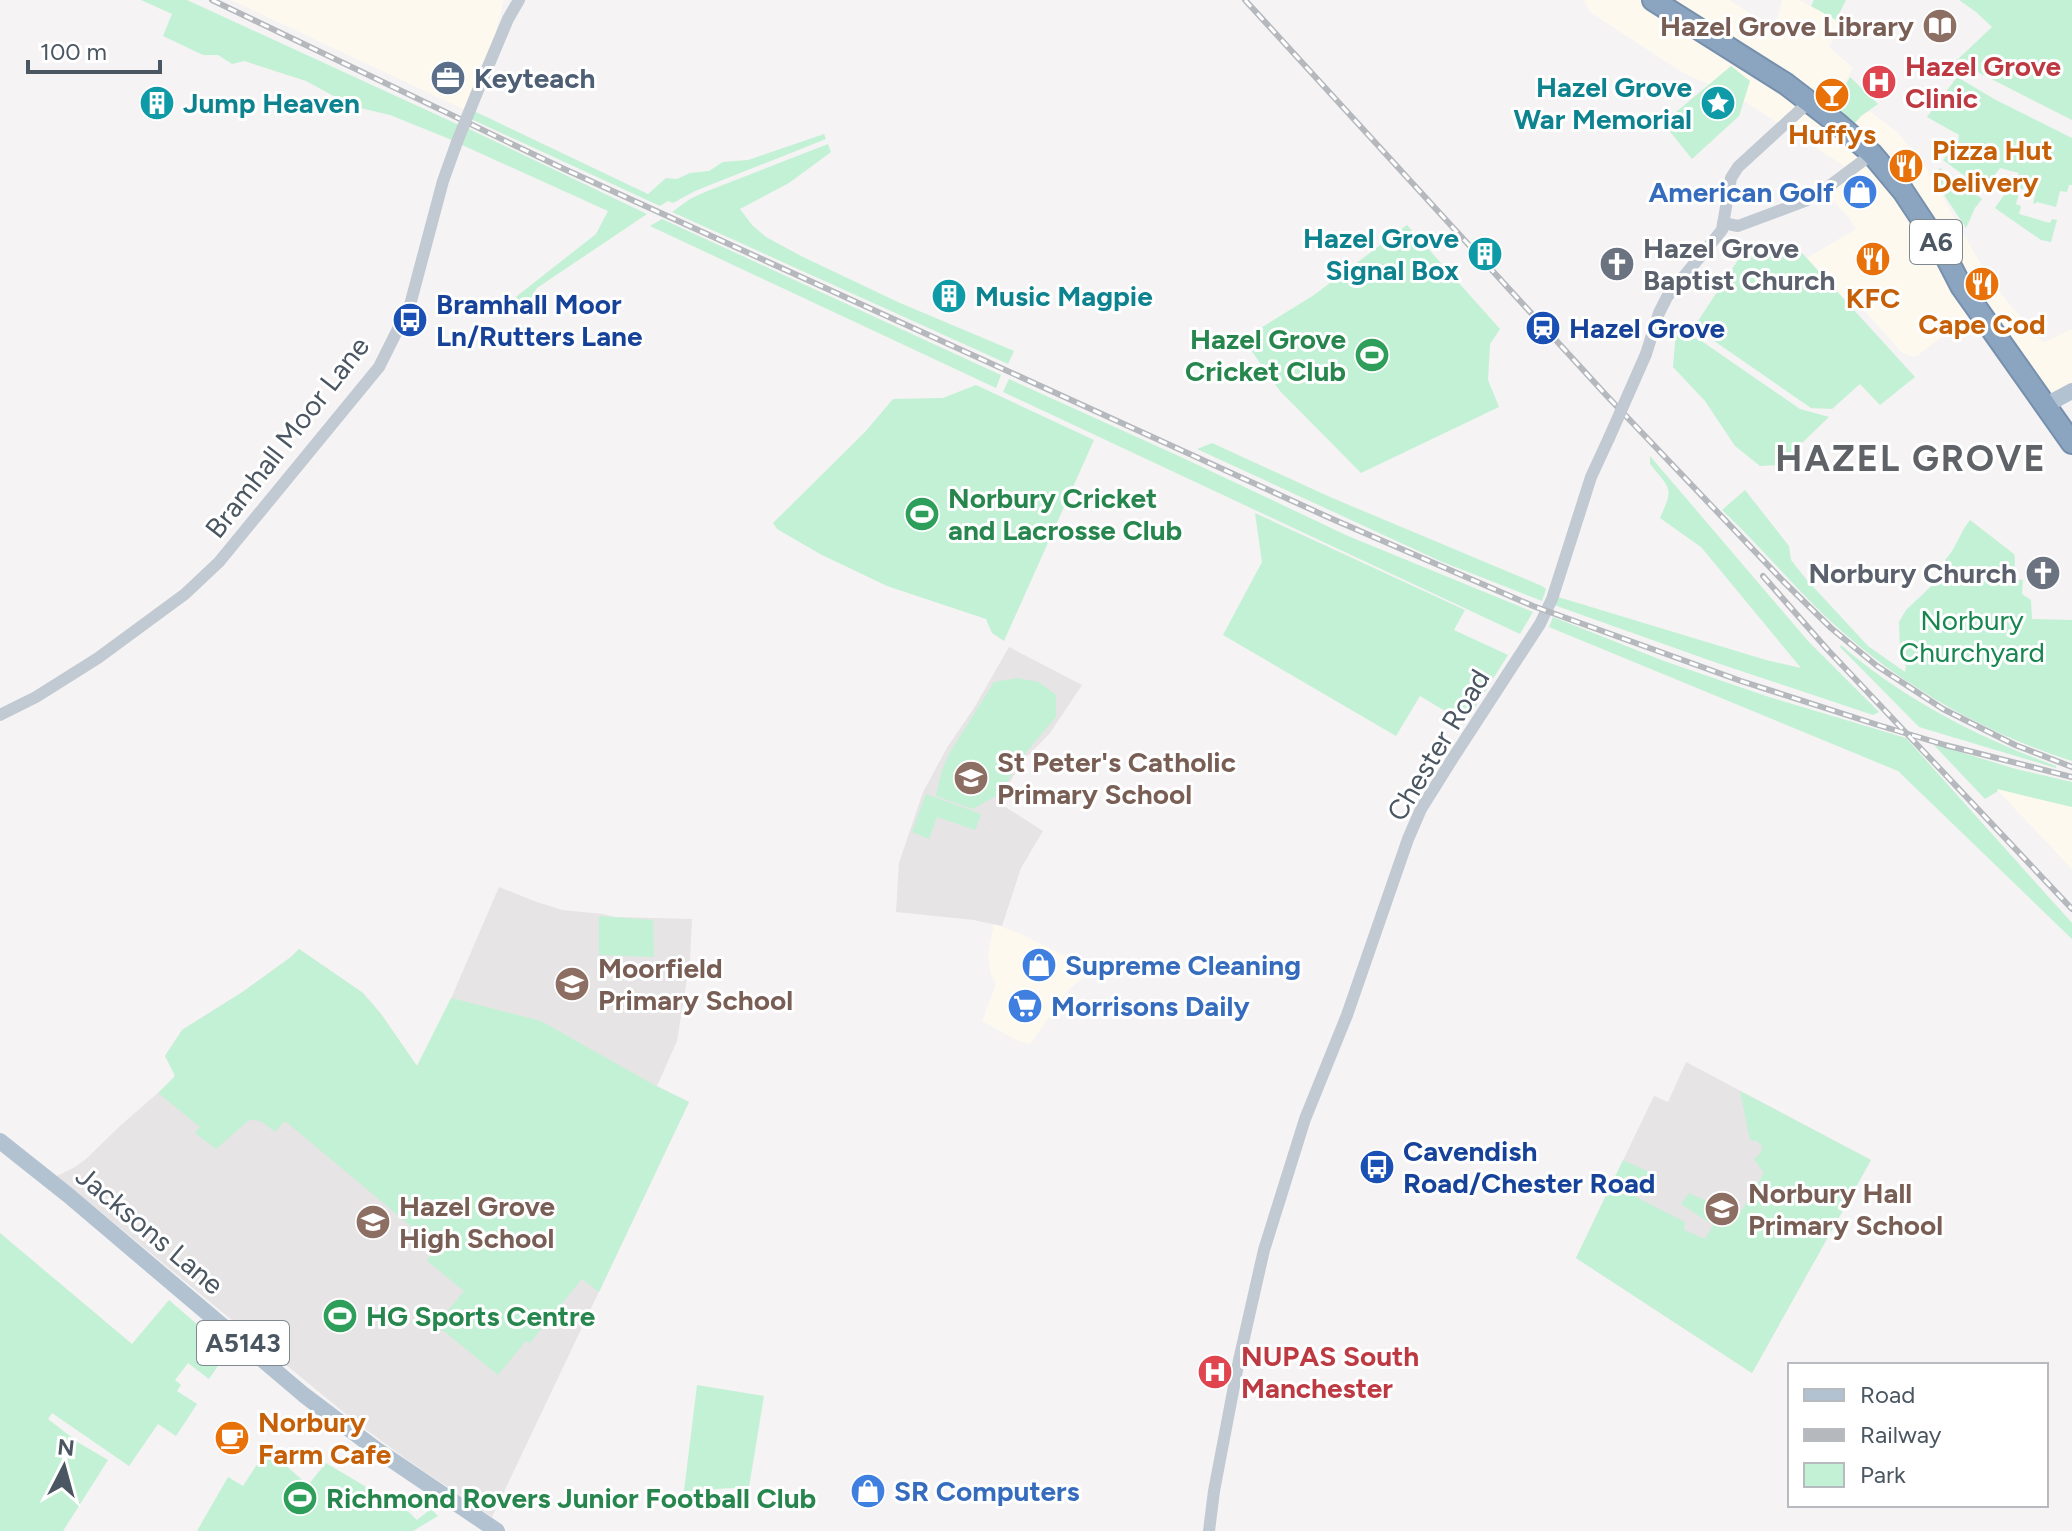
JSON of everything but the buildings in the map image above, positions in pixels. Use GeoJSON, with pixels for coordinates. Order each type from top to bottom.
{"type":"FeatureCollection","features":[{"type":"Feature","properties":{"kind":"highway","name":"A6"},"geometry":{"type":"LineString","coordinates":[[1653,0],[1810,101],[1872,154],[1903,191],[1944,253],[1961,286],[2072,443]]}},
{"type":"Feature","properties":{"kind":"main road"},"geometry":{"type":"LineString","coordinates":[[2049,408],[2072,391]]}},
{"type":"Feature","properties":{"kind":"main road"},"geometry":{"type":"LineString","coordinates":[[2049,408],[2072,398]]}},
{"type":"Feature","properties":{"kind":"main road","name":"Jacksons Lane"},"geometry":{"type":"LineString","coordinates":[[0,1141],[304,1395],[377,1450],[497,1531]]}},
{"type":"Feature","properties":{"kind":"street","name":"Bramhall Moor Lane"},"geometry":{"type":"LineString","coordinates":[[0,715],[36,697],[98,658],[185,594],[219,562],[379,367],[410,305],[443,181],[457,142],[508,19],[519,0]]}},
{"type":"Feature","properties":{"kind":"street"},"geometry":{"type":"LineString","coordinates":[[1810,101],[1738,167],[1731,178],[1723,223],[1738,226],[1805,201],[1872,154]]}},
{"type":"Feature","properties":{"kind":"street","name":"Chester Road"},"geometry":{"type":"LineString","coordinates":[[1209,1531],[1239,1360],[1264,1250],[1305,1119],[1347,1015],[1393,880],[1417,819],[1540,624],[1552,599],[1591,477],[1646,354],[1657,317],[1667,297],[1719,235],[1723,223]]}},
{"type":"Feature","properties":{"kind":"shaded area"},"geometry":{"type":"Polygon","coordinates":[[[231,0],[504,0],[491,52],[465,110],[231,0]]]}},
{"type":"Feature","properties":{"kind":"shaded area"},"geometry":{"type":"Polygon","coordinates":[[[1584,0],[1729,0],[1775,29],[1782,0],[1799,0],[1842,23],[1829,47],[1853,68],[1831,107],[1854,125],[1870,111],[1897,132],[1923,162],[1976,256],[2005,299],[2043,343],[2072,329],[2072,391],[2046,405],[1980,313],[1966,318],[1917,356],[1901,352],[1858,303],[1849,303],[1807,258],[1856,229],[1828,195],[1855,173],[1738,97],[1683,73],[1590,12],[1584,0]]]}},
{"type":"Feature","properties":{"kind":"shaded area","name":"St Peter's Catholic Primary School"},"geometry":{"type":"Polygon","coordinates":[[[1009,647],[1082,685],[1050,733],[1020,764],[999,803],[1043,831],[1021,868],[1002,926],[896,912],[899,863],[923,792],[1009,647]]]}},
{"type":"Feature","properties":{"kind":"shaded area"},"geometry":{"type":"Polygon","coordinates":[[[1995,788],[2072,807],[2072,869],[1998,791],[1995,788]]]}},
{"type":"Feature","properties":{"kind":"shaded area","name":"Hazel Grove High School"},"geometry":{"type":"Polygon","coordinates":[[[499,887],[562,910],[615,917],[692,919],[690,960],[677,1041],[657,1086],[689,1102],[492,1517],[353,1420],[57,1176],[86,1159],[174,1079],[174,1072],[165,1056],[182,1030],[244,991],[299,949],[363,993],[417,1066],[447,1008],[499,887]]]}},
{"type":"Feature","properties":{"kind":"shaded area"},"geometry":{"type":"Polygon","coordinates":[[[994,924],[1093,970],[1069,989],[1030,1044],[1018,1041],[982,1021],[996,984],[988,956],[994,924]]]}},
{"type":"Feature","properties":{"kind":"shaded area","name":"Norbury Hall Primary School"},"geometry":{"type":"Polygon","coordinates":[[[1686,1062],[1871,1160],[1752,1373],[1576,1258],[1654,1096],[1668,1102],[1686,1062]]]}},
{"type":"Feature","properties":{"kind":"green space"},"geometry":{"type":"Polygon","coordinates":[[[141,0],[187,0],[459,125],[452,140],[390,115],[352,106],[306,81],[244,61],[232,64],[218,55],[203,55],[163,36],[172,14],[141,0]]]}},
{"type":"Feature","properties":{"kind":"green space"},"geometry":{"type":"Polygon","coordinates":[[[1814,0],[1846,0],[1836,20],[1811,6],[1814,0]]]}},
{"type":"Feature","properties":{"kind":"green space"},"geometry":{"type":"Polygon","coordinates":[[[1959,0],[2072,0],[2072,120],[1956,61],[1992,27],[1959,0]]]}},
{"type":"Feature","properties":{"kind":"green space"},"geometry":{"type":"Polygon","coordinates":[[[1731,66],[1750,81],[1739,116],[1692,159],[1663,123],[1731,66]]]}},
{"type":"Feature","properties":{"kind":"green space"},"geometry":{"type":"Polygon","coordinates":[[[1850,77],[1878,104],[1855,123],[1834,105],[1850,77]]]}},
{"type":"Feature","properties":{"kind":"green space"},"geometry":{"type":"Polygon","coordinates":[[[1957,77],[2072,138],[2072,185],[2069,185],[2067,192],[2060,191],[2056,207],[2033,203],[2037,188],[2026,181],[2016,204],[2021,206],[2019,214],[2050,223],[2052,219],[2057,220],[2051,242],[2041,240],[1995,208],[2019,173],[2000,168],[1981,188],[1943,160],[1950,152],[1957,155],[1959,135],[1927,117],[1957,77]]]}},
{"type":"Feature","properties":{"kind":"green space"},"geometry":{"type":"Polygon","coordinates":[[[474,111],[648,194],[666,178],[677,179],[690,173],[709,171],[723,162],[748,160],[824,134],[826,139],[660,206],[471,119],[474,111]]]}},
{"type":"Feature","properties":{"kind":"green space"},"geometry":{"type":"Polygon","coordinates":[[[467,128],[647,214],[537,288],[526,306],[514,305],[517,296],[596,234],[608,211],[460,144],[467,128]]]}},
{"type":"Feature","properties":{"kind":"green space"},"geometry":{"type":"Polygon","coordinates":[[[828,144],[831,152],[789,183],[740,209],[752,225],[766,237],[803,257],[900,303],[1014,351],[1008,364],[672,212],[705,192],[828,144]]]}},
{"type":"Feature","properties":{"kind":"green space"},"geometry":{"type":"Polygon","coordinates":[[[1940,168],[1982,199],[1966,228],[1933,178],[1940,168]]]}},
{"type":"Feature","properties":{"kind":"green space"},"geometry":{"type":"Polygon","coordinates":[[[662,219],[1001,375],[996,388],[650,226],[662,219]]]}},
{"type":"Feature","properties":{"kind":"green space","name":"Hazel Grove Cricket Club"},"geometry":{"type":"Polygon","coordinates":[[[1407,225],[1500,329],[1490,344],[1488,380],[1499,407],[1361,473],[1280,391],[1243,339],[1314,295],[1407,225]]]}},
{"type":"Feature","properties":{"kind":"green space"},"geometry":{"type":"Polygon","coordinates":[[[1793,247],[1802,253],[1915,377],[1880,405],[1860,384],[1832,409],[1811,408],[1694,327],[1738,260],[1793,247]]]}},
{"type":"Feature","properties":{"kind":"green space"},"geometry":{"type":"Polygon","coordinates":[[[1676,331],[1700,340],[1800,409],[1829,417],[1779,465],[1760,466],[1735,446],[1705,401],[1673,367],[1676,331]]]}},
{"type":"Feature","properties":{"kind":"green space"},"geometry":{"type":"Polygon","coordinates":[[[1009,379],[1348,536],[1533,612],[1520,634],[1003,392],[1009,379]]]}},
{"type":"Feature","properties":{"kind":"green space","name":"Norbury Cricket and Lacrosse Club"},"geometry":{"type":"Polygon","coordinates":[[[976,385],[1094,440],[1004,641],[992,633],[986,619],[887,586],[820,554],[777,529],[773,523],[865,432],[893,399],[943,398],[976,385]]]}},
{"type":"Feature","properties":{"kind":"green space"},"geometry":{"type":"Polygon","coordinates":[[[1212,443],[1330,497],[1542,586],[1546,589],[1542,601],[1440,561],[1197,449],[1212,443]]]}},
{"type":"Feature","properties":{"kind":"green space"},"geometry":{"type":"Polygon","coordinates":[[[1650,456],[1808,641],[1879,712],[1873,715],[1554,605],[1558,597],[1801,668],[1701,547],[1660,518],[1669,494],[1650,464],[1650,456]]]}},
{"type":"Feature","properties":{"kind":"green space","name":"Norbury Churchyard"},"geometry":{"type":"Polygon","coordinates":[[[1745,490],[1789,546],[1791,560],[1806,579],[1868,646],[1905,672],[1900,652],[1899,622],[1906,610],[1942,576],[1940,573],[1947,562],[1945,560],[1970,520],[2014,554],[2014,579],[2023,580],[2022,594],[2031,600],[2032,619],[2072,620],[2072,761],[1972,720],[1910,683],[1852,640],[1722,510],[1745,490]]]}},
{"type":"Feature","properties":{"kind":"green space"},"geometry":{"type":"Polygon","coordinates":[[[1255,513],[1465,610],[1454,630],[1508,655],[1465,723],[1420,696],[1396,736],[1223,635],[1262,562],[1255,513]]]}},
{"type":"Feature","properties":{"kind":"green space"},"geometry":{"type":"Polygon","coordinates":[[[1553,617],[1664,661],[1769,697],[1906,738],[2072,923],[2072,939],[1898,771],[1549,627],[1553,617]]]}},
{"type":"Feature","properties":{"kind":"green space"},"geometry":{"type":"Polygon","coordinates":[[[1841,645],[1916,700],[1970,730],[2056,768],[1919,727],[1841,645]]]}},
{"type":"Feature","properties":{"kind":"green space"},"geometry":{"type":"Polygon","coordinates":[[[1017,678],[1039,682],[1056,695],[1056,717],[1022,757],[1001,793],[973,809],[936,796],[949,754],[994,682],[1017,678]]]}},
{"type":"Feature","properties":{"kind":"green space"},"geometry":{"type":"Polygon","coordinates":[[[1933,744],[2072,782],[2072,807],[1997,789],[1985,799],[1933,744]]]}},
{"type":"Feature","properties":{"kind":"green space"},"geometry":{"type":"Polygon","coordinates":[[[926,794],[981,814],[975,830],[937,817],[929,839],[912,832],[926,794]]]}},
{"type":"Feature","properties":{"kind":"green space"},"geometry":{"type":"Polygon","coordinates":[[[599,916],[653,920],[654,957],[599,955],[599,916]]]}},
{"type":"Feature","properties":{"kind":"green space"},"geometry":{"type":"Polygon","coordinates":[[[299,949],[363,993],[417,1066],[451,998],[541,1021],[689,1102],[599,1292],[582,1279],[530,1343],[526,1341],[498,1375],[436,1325],[464,1291],[427,1261],[436,1247],[285,1121],[275,1132],[259,1121],[248,1121],[216,1149],[195,1133],[200,1127],[158,1093],[175,1076],[165,1056],[182,1030],[244,991],[299,949]]]}},
{"type":"Feature","properties":{"kind":"green space","name":"Norbury Hall Primary School"},"geometry":{"type":"Polygon","coordinates":[[[1740,1091],[1871,1160],[1752,1373],[1576,1258],[1623,1160],[1658,1176],[1653,1185],[1639,1184],[1636,1197],[1685,1222],[1684,1230],[1705,1239],[1713,1225],[1681,1204],[1689,1193],[1733,1213],[1735,1210],[1740,1213],[1764,1173],[1754,1159],[1761,1153],[1762,1146],[1750,1140],[1740,1091]]]}},
{"type":"Feature","properties":{"kind":"green space"},"geometry":{"type":"Polygon","coordinates":[[[0,1233],[132,1344],[169,1300],[228,1351],[209,1379],[188,1363],[175,1380],[181,1385],[177,1391],[197,1404],[176,1436],[158,1424],[129,1466],[52,1413],[48,1419],[108,1460],[63,1531],[0,1531],[0,1233]]]}},
{"type":"Feature","properties":{"kind":"green space"},"geometry":{"type":"Polygon","coordinates":[[[697,1385],[764,1396],[749,1487],[684,1491],[697,1385]]]}},
{"type":"Feature","properties":{"kind":"green space","name":"Richmond Rovers Junior Football Club"},"geometry":{"type":"Polygon","coordinates":[[[267,1449],[308,1485],[326,1463],[417,1520],[431,1509],[438,1516],[413,1531],[197,1531],[228,1477],[243,1486],[267,1449]]]}},
{"type":"Feature","properties":{"kind":"railway"},"geometry":{"type":"LineString","coordinates":[[212,0],[562,168],[1330,518],[1533,606],[1741,681],[1878,725],[2072,777]]}},
{"type":"Feature","properties":{"kind":"railway"},"geometry":{"type":"LineString","coordinates":[[1245,0],[1606,395],[1831,628],[1877,666],[1943,709],[2015,745],[2072,767]]}},
{"type":"Feature","properties":{"kind":"railway"},"geometry":{"type":"LineString","coordinates":[[1763,576],[1827,649],[2072,909]]}},
{"type":"Feature","properties":{"kind":"place","name":"Hazel Grove Library"},"geometry":{"type":"Point","coordinates":[1940,26]}},
{"type":"Feature","properties":{"kind":"place","name":"Keyteach"},"geometry":{"type":"Point","coordinates":[448,78]}},
{"type":"Feature","properties":{"kind":"place","name":"Hazel Grove Clinic"},"geometry":{"type":"Point","coordinates":[1879,82]}},
{"type":"Feature","properties":{"kind":"place","name":"Huffys"},"geometry":{"type":"Point","coordinates":[1832,95]}},
{"type":"Feature","properties":{"kind":"place","name":"Jump Heaven"},"geometry":{"type":"Point","coordinates":[157,103]}},
{"type":"Feature","properties":{"kind":"place","name":"Hazel Grove War Memorial"},"geometry":{"type":"Point","coordinates":[1718,103]}},
{"type":"Feature","properties":{"kind":"place","name":"Pizza Hut Delivery"},"geometry":{"type":"Point","coordinates":[1906,166]}},
{"type":"Feature","properties":{"kind":"place","name":"American Golf"},"geometry":{"type":"Point","coordinates":[1860,192]}},
{"type":"Feature","properties":{"kind":"place","name":"Hazel Grove Signal Box"},"geometry":{"type":"Point","coordinates":[1485,254]}},
{"type":"Feature","properties":{"kind":"place","name":"KFC"},"geometry":{"type":"Point","coordinates":[1873,259]}},
{"type":"Feature","properties":{"kind":"place","name":"Hazel Grove Baptist Church"},"geometry":{"type":"Point","coordinates":[1617,264]}},
{"type":"Feature","properties":{"kind":"place","name":"Cape Cod"},"geometry":{"type":"Point","coordinates":[1982,284]}},
{"type":"Feature","properties":{"kind":"place","name":"Music Magpie"},"geometry":{"type":"Point","coordinates":[949,296]}},
{"type":"Feature","properties":{"kind":"place","name":"Bramhall Moor Ln/Rutters Lane"},"geometry":{"type":"Point","coordinates":[410,320]}},
{"type":"Feature","properties":{"kind":"place","name":"Hazel Grove"},"geometry":{"type":"Point","coordinates":[1543,328]}},
{"type":"Feature","properties":{"kind":"place","name":"Hazel Grove Cricket Club"},"geometry":{"type":"Point","coordinates":[1372,355]}},
{"type":"Feature","properties":{"kind":"place","name":"Norbury Cricket and Lacrosse Club"},"geometry":{"type":"Point","coordinates":[922,514]}},
{"type":"Feature","properties":{"kind":"place","name":"Norbury Church"},"geometry":{"type":"Point","coordinates":[2043,573]}},
{"type":"Feature","properties":{"kind":"place","name":"St Peter's Catholic Primary School"},"geometry":{"type":"Point","coordinates":[971,778]}},
{"type":"Feature","properties":{"kind":"place","name":"Supreme Cleaning"},"geometry":{"type":"Point","coordinates":[1039,965]}},
{"type":"Feature","properties":{"kind":"place","name":"Moorfield Primary School"},"geometry":{"type":"Point","coordinates":[572,984]}},
{"type":"Feature","properties":{"kind":"place","name":"Morrisons Daily"},"geometry":{"type":"Point","coordinates":[1025,1006]}},
{"type":"Feature","properties":{"kind":"place","name":"Cavendish Road/Chester Road"},"geometry":{"type":"Point","coordinates":[1377,1167]}},
{"type":"Feature","properties":{"kind":"place","name":"Norbury Hall Primary School"},"geometry":{"type":"Point","coordinates":[1722,1209]}},
{"type":"Feature","properties":{"kind":"place","name":"Hazel Grove High School"},"geometry":{"type":"Point","coordinates":[373,1222]}},
{"type":"Feature","properties":{"kind":"place","name":"HG Sports Centre"},"geometry":{"type":"Point","coordinates":[340,1316]}},
{"type":"Feature","properties":{"kind":"place","name":"NUPAS South Manchester"},"geometry":{"type":"Point","coordinates":[1215,1372]}},
{"type":"Feature","properties":{"kind":"place","name":"Norbury Farm Cafe"},"geometry":{"type":"Point","coordinates":[232,1438]}},
{"type":"Feature","properties":{"kind":"place","name":"SR Computers"},"geometry":{"type":"Point","coordinates":[868,1491]}},
{"type":"Feature","properties":{"kind":"place","name":"Richmond Rovers Junior Football Club"},"geometry":{"type":"Point","coordinates":[300,1498]}},
{"type":"Feature","properties":{"kind":"district","name":"HAZEL GROVE"},"geometry":{"type":"Point","coordinates":[1911,458]}}]}
